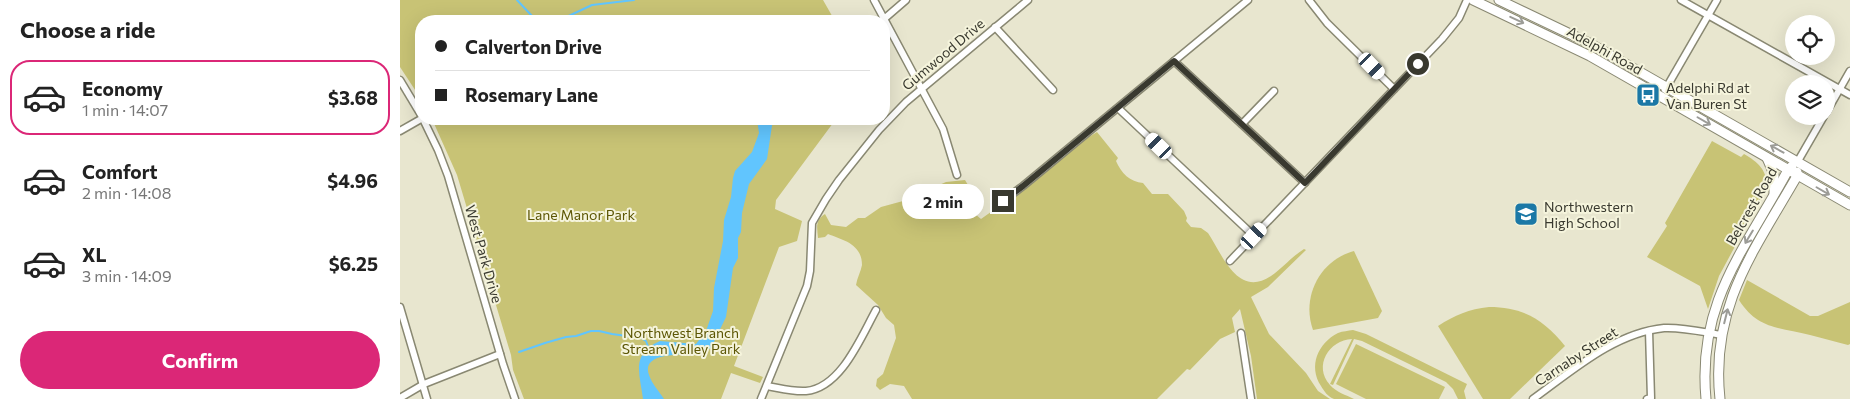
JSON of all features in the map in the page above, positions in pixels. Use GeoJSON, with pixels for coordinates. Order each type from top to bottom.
{"type":"FeatureCollection","features":[{"type":"Feature","properties":{"kind":"main road","name":"Adelphi Road"},"geometry":{"type":"LineString","coordinates":[[1473,0],[1564,42],[1850,205]]}},
{"type":"Feature","properties":{"kind":"main road","name":"Adelphi Road"},"geometry":{"type":"LineString","coordinates":[[1505,1],[1589,43],[1850,192]]}},
{"type":"Feature","properties":{"kind":"main road"},"geometry":{"type":"LineString","coordinates":[[1766,157],[1774,175],[1774,195]]}},
{"type":"Feature","properties":{"kind":"main road","name":"Belcrest Road"},"geometry":{"type":"LineString","coordinates":[[1706,399],[1705,363],[1708,332],[1722,286],[1788,170],[1798,161]]}},
{"type":"Feature","properties":{"kind":"main road","name":"Belcrest Road"},"geometry":{"type":"LineString","coordinates":[[1720,399],[1718,360],[1722,335],[1735,287],[1797,176],[1798,161]]}},
{"type":"Feature","properties":{"kind":"street"},"geometry":{"type":"LineString","coordinates":[[874,0],[882,15]]}},
{"type":"Feature","properties":{"kind":"street"},"geometry":{"type":"LineString","coordinates":[[889,15],[906,0]]}},
{"type":"Feature","properties":{"kind":"street","name":"Gumwood Drive"},"geometry":{"type":"LineString","coordinates":[[890,119],[921,88],[1028,0]]}},
{"type":"Feature","properties":{"kind":"street"},"geometry":{"type":"LineString","coordinates":[[1003,201],[1248,0]]}},
{"type":"Feature","properties":{"kind":"street"},"geometry":{"type":"LineString","coordinates":[[1309,0],[1327,22],[1394,89]]}},
{"type":"Feature","properties":{"kind":"street"},"geometry":{"type":"LineString","coordinates":[[1230,261],[1451,29],[1459,18],[1467,0]]}},
{"type":"Feature","properties":{"kind":"street"},"geometry":{"type":"LineString","coordinates":[[1680,0],[1850,95]]}},
{"type":"Feature","properties":{"kind":"street"},"geometry":{"type":"LineString","coordinates":[[1661,97],[1717,0]]}},
{"type":"Feature","properties":{"kind":"street"},"geometry":{"type":"LineString","coordinates":[[994,27],[1052,90]]}},
{"type":"Feature","properties":{"kind":"street"},"geometry":{"type":"LineString","coordinates":[[890,30],[946,137],[958,175]]}},
{"type":"Feature","properties":{"kind":"street"},"geometry":{"type":"LineString","coordinates":[[1174,61],[1305,183]]}},
{"type":"Feature","properties":{"kind":"street"},"geometry":{"type":"LineString","coordinates":[[1835,97],[1850,70]]}},
{"type":"Feature","properties":{"kind":"street","name":"West Park Drive"},"geometry":{"type":"LineString","coordinates":[[400,80],[415,106]]}},
{"type":"Feature","properties":{"kind":"street"},"geometry":{"type":"LineString","coordinates":[[1242,124],[1274,91]]}},
{"type":"Feature","properties":{"kind":"street"},"geometry":{"type":"LineString","coordinates":[[1118,108],[1254,236]]}},
{"type":"Feature","properties":{"kind":"street"},"geometry":{"type":"LineString","coordinates":[[400,131],[415,122]]}},
{"type":"Feature","properties":{"kind":"street","name":"West Park Drive"},"geometry":{"type":"LineString","coordinates":[[426,125],[448,176],[515,399]]}},
{"type":"Feature","properties":{"kind":"street","name":"Gumwood Drive"},"geometry":{"type":"LineString","coordinates":[[761,399],[768,386],[809,279],[811,229],[815,218],[839,180],[884,125]]}},
{"type":"Feature","properties":{"kind":"street"},"geometry":{"type":"LineString","coordinates":[[1798,161],[1819,125]]}},
{"type":"Feature","properties":{"kind":"street"},"geometry":{"type":"LineString","coordinates":[[400,307],[427,399]]}},
{"type":"Feature","properties":{"kind":"street"},"geometry":{"type":"LineString","coordinates":[[768,386],[805,391],[818,388],[832,379],[844,367],[876,310]]}},
{"type":"Feature","properties":{"kind":"street","name":"Carnaby Street"},"geometry":{"type":"LineString","coordinates":[[1534,399],[1598,353],[1624,338],[1665,328],[1722,335]]}},
{"type":"Feature","properties":{"kind":"street"},"geometry":{"type":"LineString","coordinates":[[1647,399],[1651,398],[1649,331]]}},
{"type":"Feature","properties":{"kind":"street"},"geometry":{"type":"LineString","coordinates":[[1241,333],[1251,399]]}},
{"type":"Feature","properties":{"kind":"street"},"geometry":{"type":"LineString","coordinates":[[400,398],[424,384],[500,354]]}},
{"type":"Feature","properties":{"kind":"green space"},"geometry":{"type":"Polygon","coordinates":[[[400,0],[823,0],[832,15],[415,15],[415,90],[400,67],[400,0]]]}},
{"type":"Feature","properties":{"kind":"green space"},"geometry":{"type":"Polygon","coordinates":[[[435,125],[832,125],[776,200],[775,209],[802,221],[797,241],[779,247],[734,366],[763,377],[760,383],[731,373],[721,399],[524,399],[513,370],[511,355],[457,175],[435,125]]]}},
{"type":"Feature","properties":{"kind":"green space"},"geometry":{"type":"Polygon","coordinates":[[[1097,132],[1118,158],[1116,161],[1123,173],[1134,181],[1143,183],[1152,194],[1168,194],[1184,211],[1187,218],[1186,221],[1191,227],[1201,228],[1208,233],[1226,263],[1241,278],[1249,282],[1259,281],[1271,276],[1299,252],[1304,249],[1306,250],[1268,287],[1251,297],[1269,334],[1306,373],[1318,391],[1330,399],[1257,399],[1251,356],[1240,309],[1232,318],[1235,332],[1220,339],[1190,370],[1187,369],[1157,399],[912,399],[904,386],[890,384],[880,390],[876,386],[877,379],[883,374],[896,338],[894,325],[886,318],[878,305],[856,285],[862,265],[859,252],[851,244],[828,234],[825,237],[818,238],[817,224],[822,216],[825,214],[831,225],[846,227],[858,218],[865,218],[881,207],[903,201],[946,182],[965,180],[968,185],[964,198],[975,214],[981,219],[1016,194],[1076,145],[1097,132]]]}},
{"type":"Feature","properties":{"kind":"green space"},"geometry":{"type":"Polygon","coordinates":[[[1712,141],[1741,157],[1744,154],[1754,160],[1763,171],[1767,187],[1719,276],[1708,309],[1700,286],[1647,257],[1667,226],[1665,223],[1712,141]]]}},
{"type":"Feature","properties":{"kind":"green space"},"geometry":{"type":"Polygon","coordinates":[[[1354,251],[1382,311],[1378,318],[1313,330],[1310,318],[1310,305],[1316,282],[1332,262],[1354,251]]]}},
{"type":"Feature","properties":{"kind":"green space"},"geometry":{"type":"Polygon","coordinates":[[[1747,280],[1810,316],[1818,316],[1850,302],[1850,344],[1770,326],[1762,322],[1746,310],[1739,300],[1747,280]]]}},
{"type":"Feature","properties":{"kind":"green space"},"geometry":{"type":"Polygon","coordinates":[[[1489,307],[1513,309],[1523,312],[1541,322],[1565,346],[1510,399],[1483,399],[1438,326],[1462,313],[1489,307]]]}},
{"type":"Feature","properties":{"kind":"green space"},"geometry":{"type":"Polygon","coordinates":[[[1353,330],[1366,334],[1467,384],[1464,391],[1466,399],[1458,399],[1453,389],[1446,382],[1362,341],[1354,339],[1333,385],[1330,384],[1352,339],[1336,344],[1330,349],[1323,362],[1325,378],[1330,385],[1354,399],[1332,398],[1325,392],[1317,378],[1315,363],[1317,356],[1320,349],[1331,337],[1340,332],[1353,330]]]}},
{"type":"Feature","properties":{"kind":"green space"},"geometry":{"type":"Polygon","coordinates":[[[1356,344],[1445,387],[1439,399],[1366,399],[1336,384],[1356,344]]]}},
{"type":"Feature","properties":{"kind":"water"},"geometry":{"type":"Polygon","coordinates":[[[758,125],[772,125],[767,159],[749,184],[742,213],[741,232],[738,238],[738,258],[733,268],[726,317],[711,348],[699,354],[666,356],[651,362],[648,367],[649,375],[664,399],[643,399],[639,366],[644,352],[660,341],[696,344],[706,331],[713,311],[714,288],[723,241],[724,220],[731,197],[733,178],[735,171],[752,152],[759,133],[758,125]]]}},
{"type":"Feature","properties":{"kind":"waterway"},"geometry":{"type":"LineString","coordinates":[[517,0],[531,15]]}},
{"type":"Feature","properties":{"kind":"waterway"},"geometry":{"type":"LineString","coordinates":[[571,15],[592,5],[634,0]]}},
{"type":"Feature","properties":{"kind":"waterway"},"geometry":{"type":"LineString","coordinates":[[519,352],[591,331],[641,338],[646,341],[649,349]]}},
{"type":"Feature","properties":{"kind":"place","name":"Adelphi Rd at Van Buren St"},"geometry":{"type":"Point","coordinates":[1648,95]}},
{"type":"Feature","properties":{"kind":"place","name":"Northwestern High School"},"geometry":{"type":"Point","coordinates":[1526,214]}},
{"type":"Feature","properties":{"kind":"route"},"geometry":{"type":"LineString","coordinates":[[1003,201],[1091,131],[1174,61],[1305,183],[1418,64]]}},
{"type":"Feature","properties":{"kind":"park label","name":"Lane Manor Park"},"geometry":{"type":"Point","coordinates":[581,214]}},
{"type":"Feature","properties":{"kind":"park label","name":"Northwest Branch Stream Valley Park"},"geometry":{"type":"Point","coordinates":[681,340]}}]}
